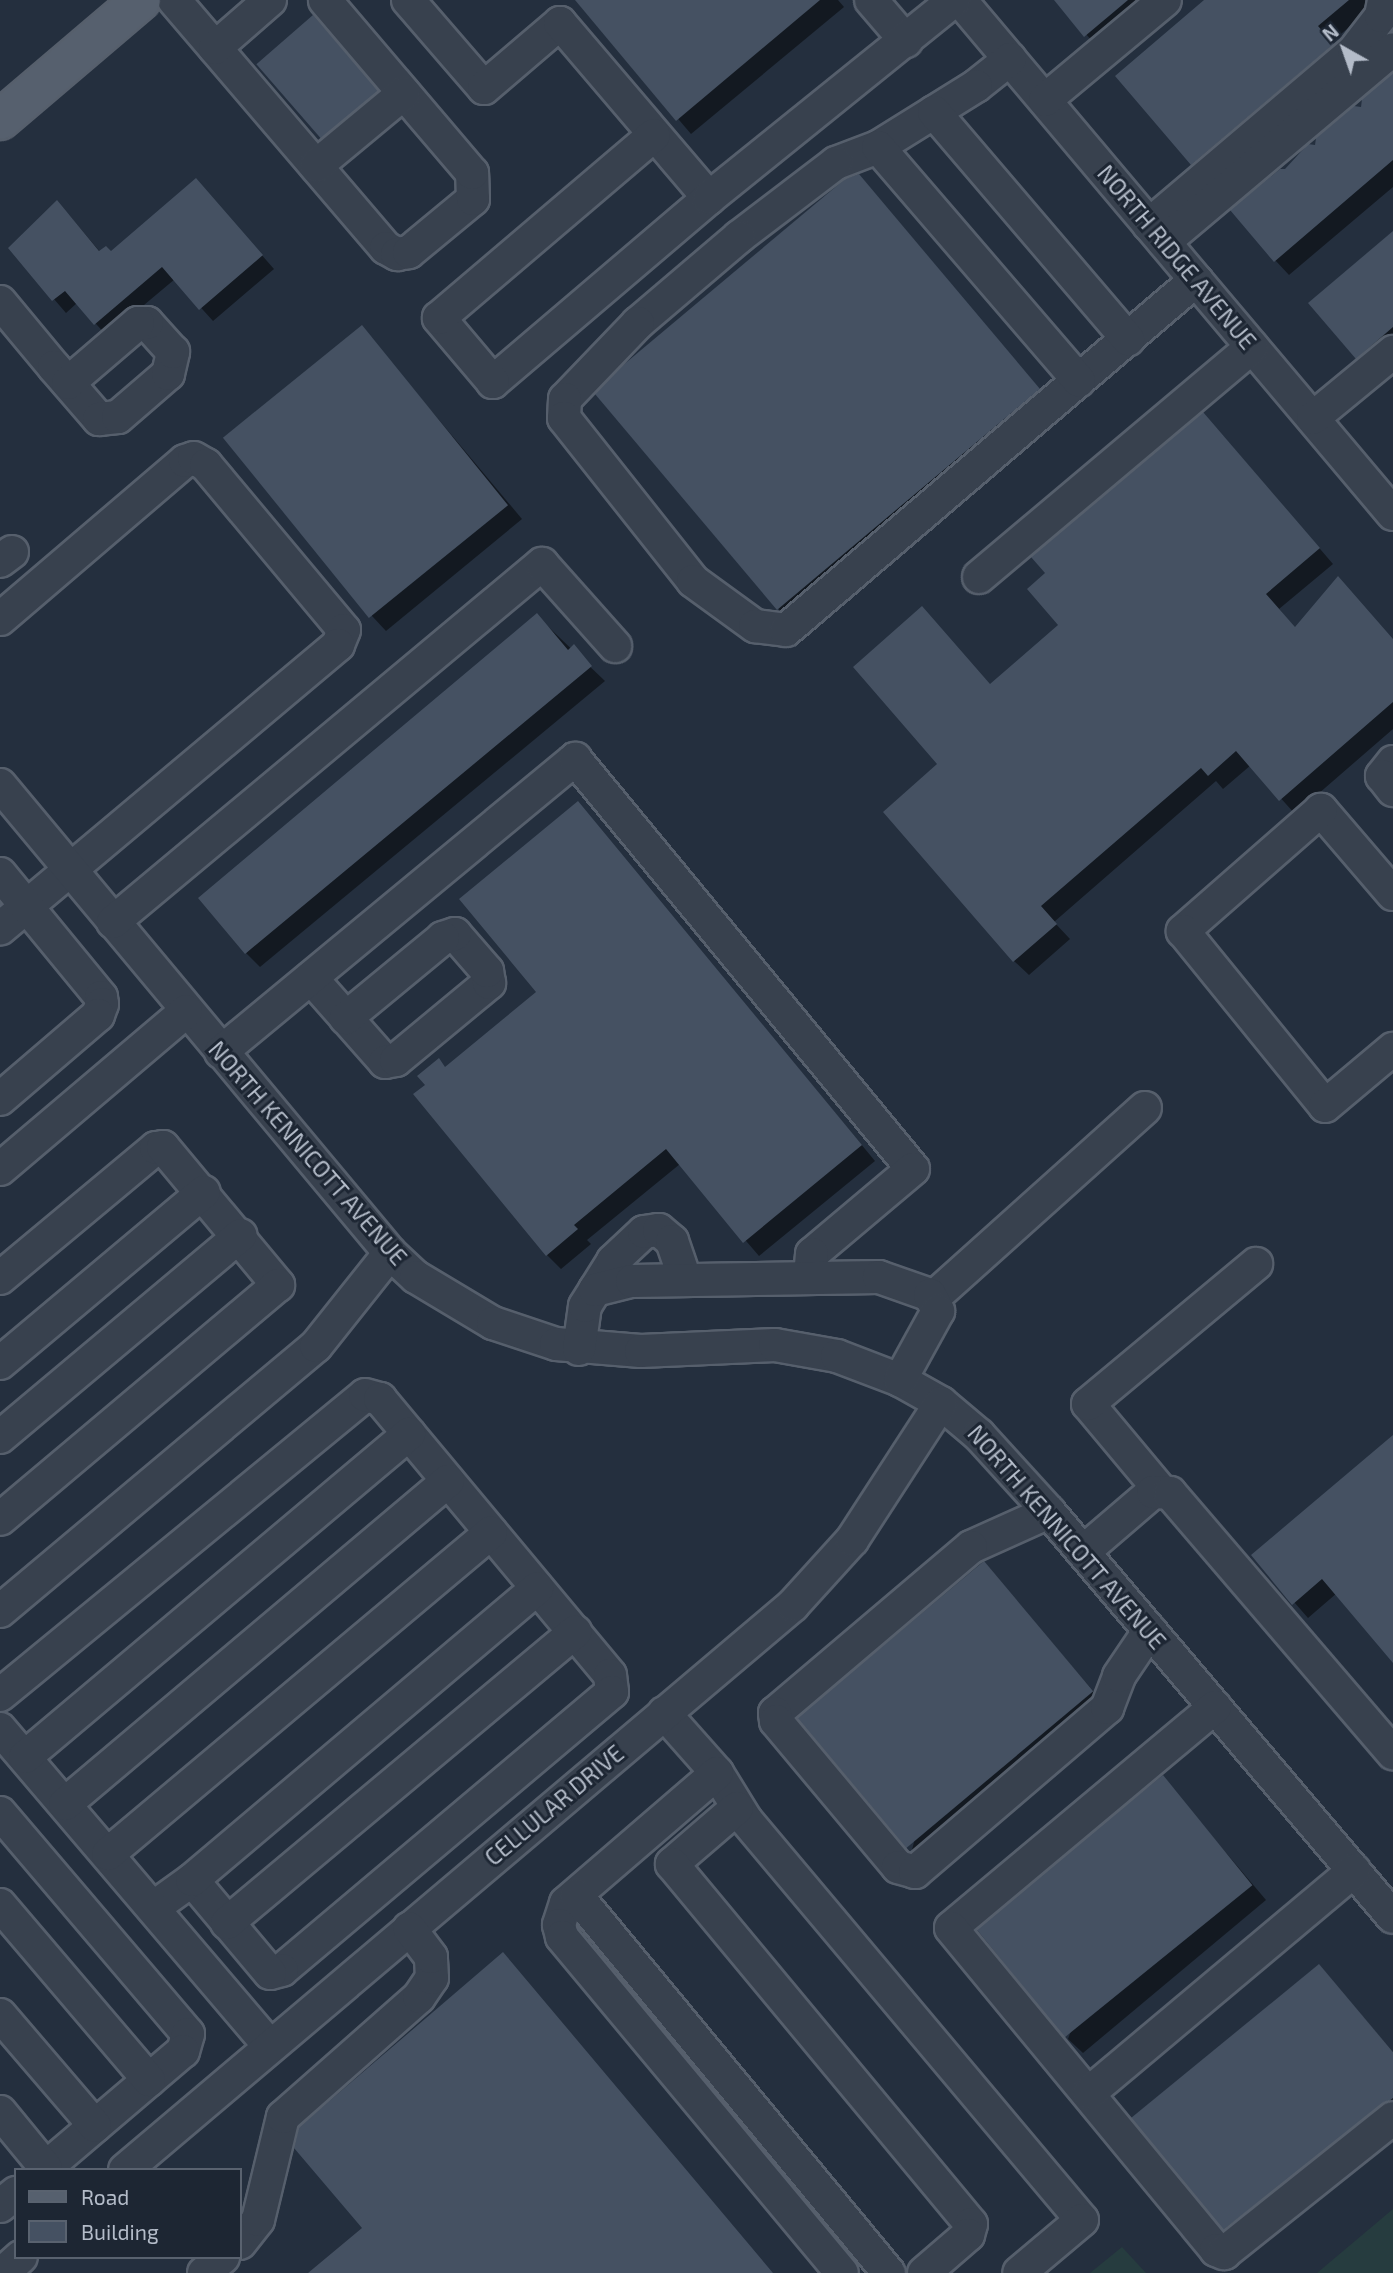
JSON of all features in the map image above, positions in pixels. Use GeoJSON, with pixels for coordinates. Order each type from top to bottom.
{"type":"FeatureCollection","features":[{"type":"Feature","properties":{"kind":"main road"},"geometry":{"type":"LineString","coordinates":[[0,120],[141,0]]}},
{"type":"Feature","properties":{"kind":"street"},"geometry":{"type":"LineString","coordinates":[[174,0],[386,248],[397,254],[409,252],[473,199],[476,187],[472,173],[325,0]]}},
{"type":"Feature","properties":{"kind":"street"},"geometry":{"type":"LineString","coordinates":[[215,48],[271,0]]}},
{"type":"Feature","properties":{"kind":"street"},"geometry":{"type":"LineString","coordinates":[[408,0],[484,88],[561,23],[709,198]]}},
{"type":"Feature","properties":{"kind":"street"},"geometry":{"type":"LineString","coordinates":[[872,0],[906,41]]}},
{"type":"Feature","properties":{"kind":"street"},"geometry":{"type":"LineString","coordinates":[[654,135],[439,318],[493,382],[709,198],[954,0]]}},
{"type":"Feature","properties":{"kind":"street","name":"NORTH RIDGE AVENUE"},"geometry":{"type":"LineString","coordinates":[[960,0],[1313,418],[1387,496]]}},
{"type":"Feature","properties":{"kind":"street"},"geometry":{"type":"LineString","coordinates":[[1045,100],[1165,0]]}},
{"type":"Feature","properties":{"kind":"street"},"geometry":{"type":"LineString","coordinates":[[1157,233],[1354,51],[1381,16],[1384,0]]}},
{"type":"Feature","properties":{"kind":"street"},"geometry":{"type":"LineString","coordinates":[[1157,233],[1393,48]]}},
{"type":"Feature","properties":{"kind":"street"},"geometry":{"type":"LineString","coordinates":[[1010,59],[878,147],[836,163],[739,237],[638,323],[565,399],[564,418],[693,582],[755,626],[786,630],[1196,280]]}},
{"type":"Feature","properties":{"kind":"street"},"geometry":{"type":"LineString","coordinates":[[316,166],[404,93]]}},
{"type":"Feature","properties":{"kind":"street"},"geometry":{"type":"LineString","coordinates":[[934,112],[1128,339]]}},
{"type":"Feature","properties":{"kind":"street"},"geometry":{"type":"LineString","coordinates":[[878,147],[1079,380]]}},
{"type":"Feature","properties":{"kind":"street"},"geometry":{"type":"LineString","coordinates":[[0,302],[68,383]]}},
{"type":"Feature","properties":{"kind":"street"},"geometry":{"type":"LineString","coordinates":[[979,577],[1252,347]]}},
{"type":"Feature","properties":{"kind":"street"},"geometry":{"type":"LineString","coordinates":[[1313,418],[1393,352]]}},
{"type":"Feature","properties":{"kind":"street"},"geometry":{"type":"LineString","coordinates":[[0,619],[185,461],[194,458],[206,465],[344,630],[338,645],[0,929]]}},
{"type":"Feature","properties":{"kind":"street"},"geometry":{"type":"LineString","coordinates":[[113,922],[542,564],[615,646]]}},
{"type":"Feature","properties":{"kind":"street"},"geometry":{"type":"LineString","coordinates":[[221,1052],[575,759],[913,1168],[812,1254],[810,1277]]}},
{"type":"Feature","properties":{"kind":"street"},"geometry":{"type":"LineString","coordinates":[[1393,762],[1382,776],[1393,790]]}},
{"type":"Feature","properties":{"kind":"street","name":"NORTH KENNICOTT AVENUE"},"geometry":{"type":"LineString","coordinates":[[0,785],[390,1253],[416,1277],[472,1312],[519,1333],[579,1349],[641,1351],[767,1344],[830,1354],[900,1381],[941,1403],[979,1434],[1049,1512],[1393,1917]]}},
{"type":"Feature","properties":{"kind":"street"},"geometry":{"type":"LineString","coordinates":[[1393,894],[1321,810],[1183,931],[1325,1106],[1393,1049]]}},
{"type":"Feature","properties":{"kind":"street"},"geometry":{"type":"LineString","coordinates":[[0,874],[101,997],[102,1004],[98,1015],[0,1099]]}},
{"type":"Feature","properties":{"kind":"street"},"geometry":{"type":"LineString","coordinates":[[311,978],[346,1018]]}},
{"type":"Feature","properties":{"kind":"street"},"geometry":{"type":"LineString","coordinates":[[0,1169],[186,1011]]}},
{"type":"Feature","properties":{"kind":"street"},"geometry":{"type":"LineString","coordinates":[[932,1299],[1145,1108]]}},
{"type":"Feature","properties":{"kind":"street"},"geometry":{"type":"LineString","coordinates":[[0,1278],[156,1148],[168,1150],[275,1276],[278,1285],[0,1519]]}},
{"type":"Feature","properties":{"kind":"street"},"geometry":{"type":"LineString","coordinates":[[0,1363],[204,1192]]}},
{"type":"Feature","properties":{"kind":"street"},"geometry":{"type":"LineString","coordinates":[[579,1349],[585,1306],[613,1261],[644,1232],[659,1230],[672,1241],[685,1279]]}},
{"type":"Feature","properties":{"kind":"street"},"geometry":{"type":"LineString","coordinates":[[0,1437],[241,1236]]}},
{"type":"Feature","properties":{"kind":"street"},"geometry":{"type":"LineString","coordinates":[[0,1611],[316,1346],[390,1253]]}},
{"type":"Feature","properties":{"kind":"street"},"geometry":{"type":"LineString","coordinates":[[1256,1264],[1088,1404],[1160,1490],[1186,1506],[1393,1753]]}},
{"type":"Feature","properties":{"kind":"street"},"geometry":{"type":"LineString","coordinates":[[595,1290],[632,1281],[879,1277],[932,1299],[938,1311],[900,1381]]}},
{"type":"Feature","properties":{"kind":"street"},"geometry":{"type":"LineString","coordinates":[[0,1695],[365,1395],[380,1399],[610,1675],[612,1692],[282,1970],[270,1973],[192,1881]]}},
{"type":"Feature","properties":{"kind":"street","name":"CELLULAR DRIVE"},"geometry":{"type":"LineString","coordinates":[[127,2168],[793,1605],[838,1560],[941,1403]]}},
{"type":"Feature","properties":{"kind":"street"},"geometry":{"type":"LineString","coordinates":[[25,1757],[409,1434]]}},
{"type":"Feature","properties":{"kind":"street"},"geometry":{"type":"LineString","coordinates":[[65,1804],[448,1481]]}},
{"type":"Feature","properties":{"kind":"street"},"geometry":{"type":"LineString","coordinates":[[1083,1552],[1160,1490]]}},
{"type":"Feature","properties":{"kind":"street"},"geometry":{"type":"LineString","coordinates":[[1049,1512],[971,1547],[775,1713],[776,1721],[898,1867],[915,1872],[1107,1708],[1119,1676],[1150,1630]]}},
{"type":"Feature","properties":{"kind":"street"},"geometry":{"type":"LineString","coordinates":[[108,1854],[491,1533]]}},
{"type":"Feature","properties":{"kind":"street"},"geometry":{"type":"LineString","coordinates":[[153,1908],[192,1881],[537,1588]]}},
{"type":"Feature","properties":{"kind":"street"},"geometry":{"type":"LineString","coordinates":[[227,1923],[575,1632]]}},
{"type":"Feature","properties":{"kind":"street"},"geometry":{"type":"LineString","coordinates":[[1214,1707],[950,1928],[1089,2093],[1102,2116],[1216,2250],[1224,2252],[1393,2118]]}},
{"type":"Feature","properties":{"kind":"street"},"geometry":{"type":"LineString","coordinates":[[664,1713],[717,1773],[737,1808],[1082,2220],[1019,2273]]}},
{"type":"Feature","properties":{"kind":"street"},"geometry":{"type":"LineString","coordinates":[[0,1729],[270,2046]]}},
{"type":"Feature","properties":{"kind":"street"},"geometry":{"type":"LineString","coordinates":[[717,1773],[576,1895],[559,1915],[562,1937],[842,2273]]}},
{"type":"Feature","properties":{"kind":"street"},"geometry":{"type":"LineString","coordinates":[[737,1808],[672,1864],[971,2224],[968,2235],[924,2273]]}},
{"type":"Feature","properties":{"kind":"street"},"geometry":{"type":"LineString","coordinates":[[0,1813],[188,2034],[183,2051],[46,2168]]}},
{"type":"Feature","properties":{"kind":"street"},"geometry":{"type":"LineString","coordinates":[[1089,2093],[1354,1871]]}},
{"type":"Feature","properties":{"kind":"street"},"geometry":{"type":"LineString","coordinates":[[576,1895],[889,2273]]}},
{"type":"Feature","properties":{"kind":"street"},"geometry":{"type":"LineString","coordinates":[[0,1905],[149,2080]]}},
{"type":"Feature","properties":{"kind":"street"},"geometry":{"type":"LineString","coordinates":[[242,2240],[258,2220],[283,2117],[419,1997],[432,1978],[431,1957],[409,1928]]}},
{"type":"Feature","properties":{"kind":"street"},"geometry":{"type":"LineString","coordinates":[[0,2015],[95,2126]]}},
{"type":"Feature","properties":{"kind":"street"},"geometry":{"type":"LineString","coordinates":[[0,2112],[44,2168]]}},
{"type":"Feature","properties":{"kind":"street"},"geometry":{"type":"LineString","coordinates":[[746,2158],[775,2135]]}},
{"type":"Feature","properties":{"kind":"street"},"geometry":{"type":"LineString","coordinates":[[0,2206],[14,2195]]}},
{"type":"Feature","properties":{"kind":"street"},"geometry":{"type":"LineString","coordinates":[[3,2273],[19,2259]]}},
{"type":"Feature","properties":{"kind":"street"},"geometry":{"type":"LineString","coordinates":[[204,2273],[221,2259]]}},
{"type":"Feature","properties":{"kind":"green space"},"geometry":{"type":"Polygon","coordinates":[[[1393,2209],[1393,2273],[1317,2273],[1393,2209]]]}},
{"type":"Feature","properties":{"kind":"green space"},"geometry":{"type":"Polygon","coordinates":[[[1122,2247],[1146,2273],[1090,2273],[1122,2247]]]}},
{"type":"Feature","properties":{"kind":"building"},"geometry":{"type":"Polygon","coordinates":[[[575,0],[820,0],[676,121],[575,0]]]}},
{"type":"Feature","properties":{"kind":"building"},"geometry":{"type":"Polygon","coordinates":[[[1054,0],[1128,0],[1084,37],[1054,0]]]}},
{"type":"Feature","properties":{"kind":"building"},"geometry":{"type":"Polygon","coordinates":[[[1204,0],[1349,0],[1318,26],[1334,44],[1191,165],[1115,76],[1204,0]]]}},
{"type":"Feature","properties":{"kind":"building"},"geometry":{"type":"Polygon","coordinates":[[[313,15],[379,90],[322,140],[256,64],[313,15]]]}},
{"type":"Feature","properties":{"kind":"building"},"geometry":{"type":"Polygon","coordinates":[[[1393,73],[1393,160],[1274,262],[1230,210],[1280,169],[1285,169],[1308,144],[1315,145],[1316,138],[1354,106],[1361,107],[1362,99],[1393,73]]]}},
{"type":"Feature","properties":{"kind":"building"},"geometry":{"type":"Polygon","coordinates":[[[859,174],[1040,389],[777,610],[595,394],[622,366],[845,179],[859,174]]]}},
{"type":"Feature","properties":{"kind":"building"},"geometry":{"type":"Polygon","coordinates":[[[196,178],[263,255],[199,310],[162,267],[94,325],[65,291],[52,301],[8,248],[57,200],[99,251],[106,246],[111,251],[196,178]]]}},
{"type":"Feature","properties":{"kind":"building"},"geometry":{"type":"Polygon","coordinates":[[[1393,231],[1393,327],[1356,359],[1308,303],[1393,231]]]}},
{"type":"Feature","properties":{"kind":"building"},"geometry":{"type":"Polygon","coordinates":[[[362,325],[508,505],[369,618],[223,438],[362,325]]]}},
{"type":"Feature","properties":{"kind":"building"},"geometry":{"type":"Polygon","coordinates":[[[1203,412],[1320,548],[1266,594],[1295,627],[1338,576],[1393,639],[1393,702],[1279,801],[1236,751],[1208,776],[1201,768],[1041,906],[1057,924],[1013,962],[883,812],[937,764],[853,667],[922,606],[990,684],[1058,625],[1027,589],[1045,573],[1031,557],[1203,412]]]}},
{"type":"Feature","properties":{"kind":"building"},"geometry":{"type":"Polygon","coordinates":[[[537,613],[568,650],[574,644],[592,666],[245,954],[198,898],[537,613]]]}},
{"type":"Feature","properties":{"kind":"building"},"geometry":{"type":"Polygon","coordinates":[[[578,801],[862,1145],[743,1243],[666,1149],[574,1225],[578,1229],[546,1256],[413,1094],[425,1085],[417,1076],[439,1058],[445,1067],[536,992],[459,899],[578,801]]]}},
{"type":"Feature","properties":{"kind":"building"},"geometry":{"type":"Polygon","coordinates":[[[1393,1435],[1393,1663],[1322,1579],[1292,1605],[1251,1555],[1393,1435]]]}},
{"type":"Feature","properties":{"kind":"building"},"geometry":{"type":"Polygon","coordinates":[[[984,1561],[1093,1691],[906,1848],[797,1718],[984,1561]]]}},
{"type":"Feature","properties":{"kind":"building"},"geometry":{"type":"Polygon","coordinates":[[[1163,1775],[1252,1885],[1064,2038],[975,1927],[1163,1775]]]}},
{"type":"Feature","properties":{"kind":"building"},"geometry":{"type":"Polygon","coordinates":[[[503,1952],[773,2273],[308,2273],[362,2228],[294,2148],[299,2127],[503,1952]]]}},
{"type":"Feature","properties":{"kind":"building"},"geometry":{"type":"Polygon","coordinates":[[[1319,1964],[1393,2052],[1393,2098],[1223,2230],[1131,2118],[1319,1964]]]}}]}
